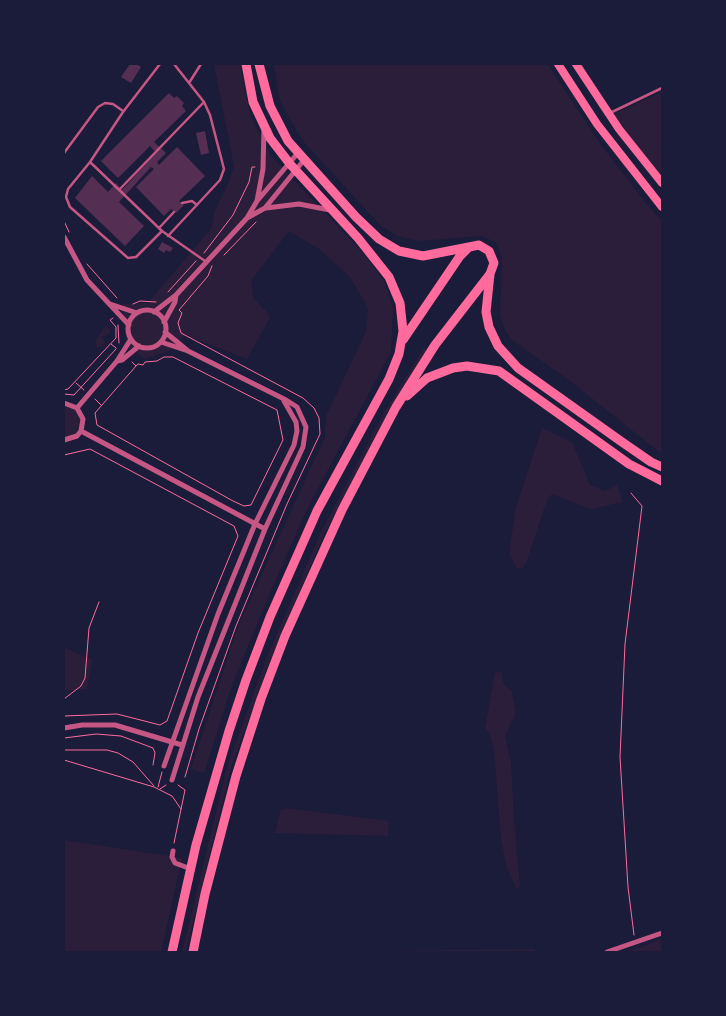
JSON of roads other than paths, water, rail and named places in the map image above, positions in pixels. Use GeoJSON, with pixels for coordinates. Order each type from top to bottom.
{"type":"FeatureCollection","features":[{"type":"Feature","properties":{"kind":"highway"},"geometry":{"type":"LineString","coordinates":[[246,64],[250,93],[264,128],[292,167],[374,258],[394,287],[402,311],[402,341]]}},
{"type":"Feature","properties":{"kind":"highway"},"geometry":{"type":"LineString","coordinates":[[259,64],[270,106],[280,128],[301,157],[356,217],[388,245],[399,251],[423,256],[482,246],[492,254],[494,263],[490,274],[486,312],[489,327],[498,346],[518,368],[651,462],[662,467]]}},
{"type":"Feature","properties":{"kind":"highway"},"geometry":{"type":"LineString","coordinates":[[172,952],[191,869],[229,731],[270,617],[318,510],[389,379],[402,341],[456,262],[469,247]]}},
{"type":"Feature","properties":{"kind":"highway"},"geometry":{"type":"LineString","coordinates":[[193,952],[205,894],[236,776],[284,636],[342,510],[396,407],[435,345],[490,274]]}},
{"type":"Feature","properties":{"kind":"highway"},"geometry":{"type":"LineString","coordinates":[[396,407],[427,378],[453,368],[466,366],[500,371],[629,464],[662,481]]}},
{"type":"Feature","properties":{"kind":"main road"},"geometry":{"type":"LineString","coordinates":[[558,64],[597,124],[662,207]]}},
{"type":"Feature","properties":{"kind":"main road"},"geometry":{"type":"LineString","coordinates":[[576,64],[609,114],[662,183]]}},
{"type":"Feature","properties":{"kind":"street"},"geometry":{"type":"LineString","coordinates":[[257,201],[263,168],[264,128]]}},
{"type":"Feature","properties":{"kind":"street"},"geometry":{"type":"LineString","coordinates":[[154,312],[176,295],[205,261],[247,218],[257,201],[301,157]]}},
{"type":"Feature","properties":{"kind":"street"},"geometry":{"type":"LineString","coordinates":[[265,208],[292,167],[301,157]]}},
{"type":"Feature","properties":{"kind":"street"},"geometry":{"type":"LineString","coordinates":[[247,218],[265,208],[299,204],[330,210]]}},
{"type":"Feature","properties":{"kind":"street"},"geometry":{"type":"LineString","coordinates":[[64,237],[87,280],[129,325],[131,339],[118,361],[77,408]]}},
{"type":"Feature","properties":{"kind":"street"},"geometry":{"type":"LineString","coordinates":[[131,339],[139,346],[149,348],[161,342],[165,332],[164,322],[176,295]]}},
{"type":"Feature","properties":{"kind":"street"},"geometry":{"type":"LineString","coordinates":[[110,304],[137,313],[148,310],[154,312],[164,322]]}},
{"type":"Feature","properties":{"kind":"street"},"geometry":{"type":"LineString","coordinates":[[129,325],[137,313]]}},
{"type":"Feature","properties":{"kind":"street"},"geometry":{"type":"LineString","coordinates":[[165,332],[188,351]]}},
{"type":"Feature","properties":{"kind":"street"},"geometry":{"type":"LineString","coordinates":[[161,342],[188,351],[282,398],[297,407],[302,414],[306,427],[305,440],[265,529],[198,697],[172,780]]}},
{"type":"Feature","properties":{"kind":"street"},"geometry":{"type":"LineString","coordinates":[[118,361],[122,360],[139,346]]}},
{"type":"Feature","properties":{"kind":"street"},"geometry":{"type":"LineString","coordinates":[[164,766],[218,614],[255,524],[294,445],[298,431],[291,410],[282,398]]}},
{"type":"Feature","properties":{"kind":"street"},"geometry":{"type":"LineString","coordinates":[[64,403],[77,408],[83,419],[81,431],[72,439],[64,440]]}},
{"type":"Feature","properties":{"kind":"street"},"geometry":{"type":"LineString","coordinates":[[81,431],[265,529]]}},
{"type":"Feature","properties":{"kind":"street"},"geometry":{"type":"LineString","coordinates":[[64,728],[82,725],[115,725],[182,745]]}},
{"type":"Feature","properties":{"kind":"street"},"geometry":{"type":"LineString","coordinates":[[173,851],[172,858],[175,863],[191,869]]}},
{"type":"Feature","properties":{"kind":"street"},"geometry":{"type":"LineString","coordinates":[[606,952],[662,933]]}},
{"type":"Feature","properties":{"kind":"lane"},"geometry":{"type":"LineString","coordinates":[[160,64],[123,112],[66,194],[70,207],[128,258],[136,257],[161,230],[174,212]]}},
{"type":"Feature","properties":{"kind":"lane"},"geometry":{"type":"LineString","coordinates":[[168,236],[220,180],[224,169],[204,102],[174,64]]}},
{"type":"Feature","properties":{"kind":"lane"},"geometry":{"type":"LineString","coordinates":[[189,83],[201,64]]}},
{"type":"Feature","properties":{"kind":"lane"},"geometry":{"type":"LineString","coordinates":[[609,114],[662,88]]}},
{"type":"Feature","properties":{"kind":"lane"},"geometry":{"type":"LineString","coordinates":[[119,190],[204,102]]}},
{"type":"Feature","properties":{"kind":"lane"},"geometry":{"type":"LineString","coordinates":[[64,153],[98,107],[105,103],[112,104],[123,112]]}},
{"type":"Feature","properties":{"kind":"lane"},"geometry":{"type":"LineString","coordinates":[[90,162],[161,230],[205,261]]}},
{"type":"Feature","properties":{"kind":"lane"},"geometry":{"type":"LineString","coordinates":[[182,204],[192,201],[197,205]]}}]}
